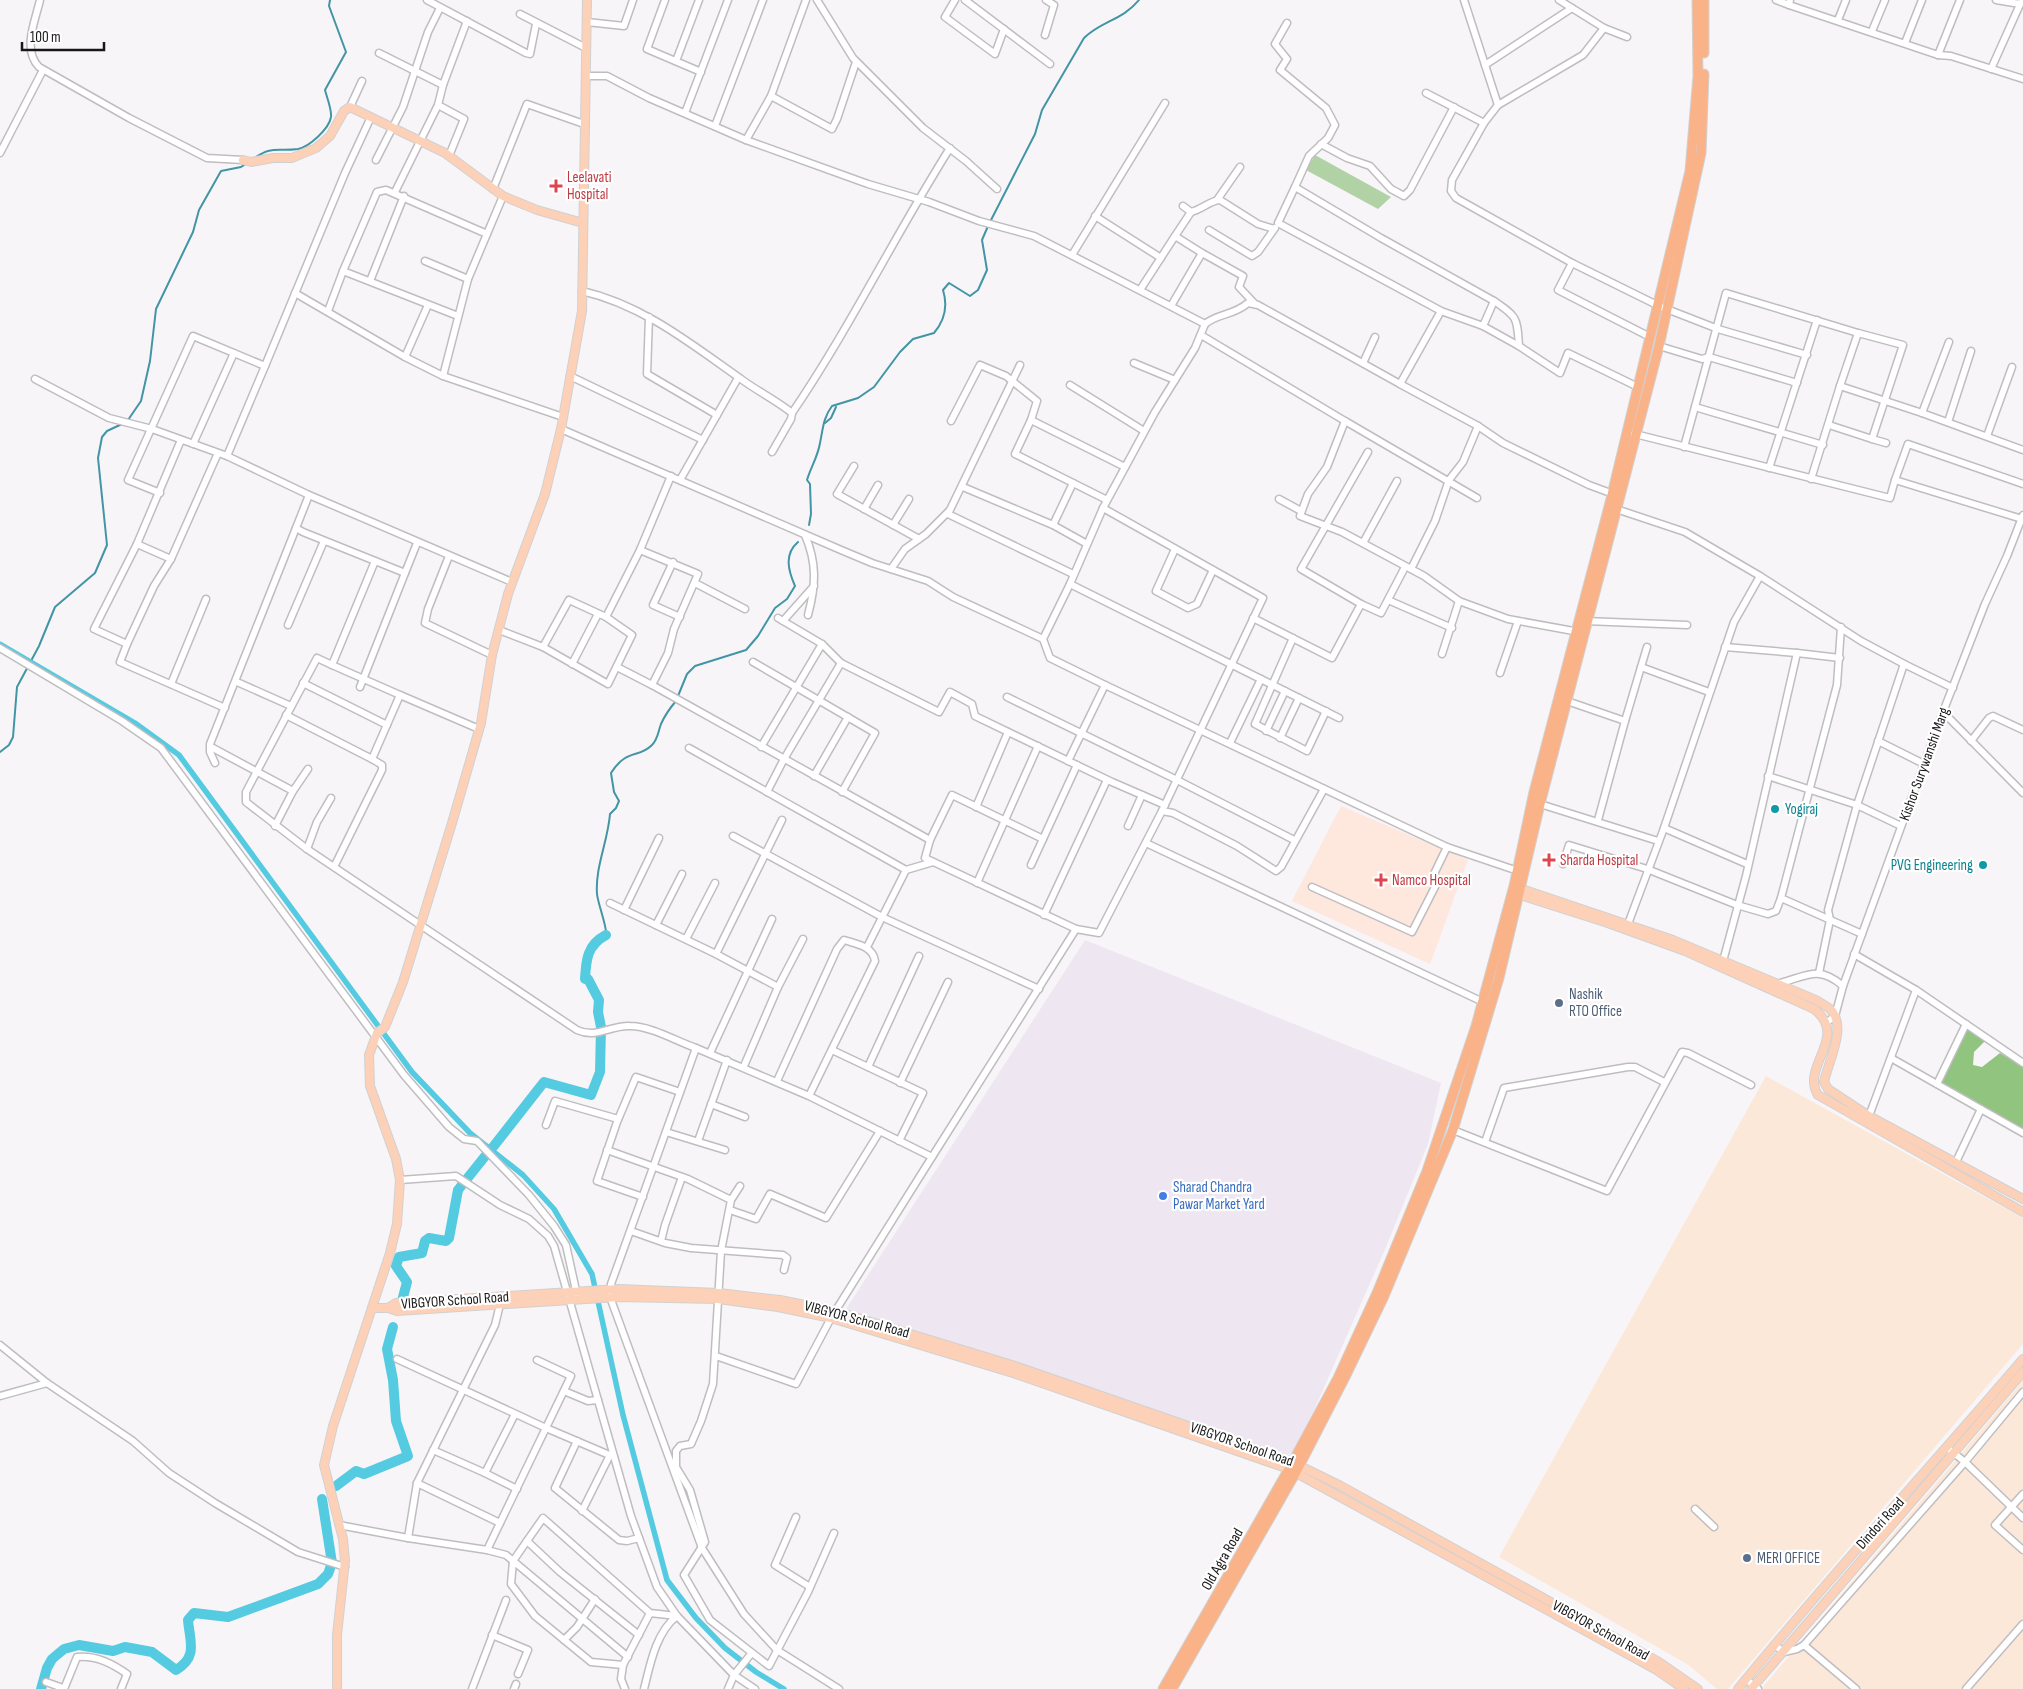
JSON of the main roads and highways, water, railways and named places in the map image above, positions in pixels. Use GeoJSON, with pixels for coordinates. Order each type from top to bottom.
{"type":"FeatureCollection","features":[{"type":"Feature","properties":{"kind":"highway"},"geometry":{"type":"LineString","coordinates":[[1530,831],[1540,804],[1593,583],[1632,433],[1659,346],[1663,308],[1693,156],[1698,76],[1697,0]]}},
{"type":"Feature","properties":{"kind":"highway"},"geometry":{"type":"LineString","coordinates":[[1632,433],[1638,387],[1650,338],[1663,308],[1701,153],[1704,0]]}},
{"type":"Feature","properties":{"kind":"highway"},"geometry":{"type":"LineString","coordinates":[[1172,1689],[1294,1467],[1384,1296],[1453,1130],[1499,978],[1530,831],[1534,792],[1581,632]]}},
{"type":"Feature","properties":{"kind":"highway","name":"Old Agra Road"},"geometry":{"type":"LineString","coordinates":[[1163,1689],[1294,1467],[1303,1441],[1338,1378],[1377,1294],[1428,1171],[1517,890]]}},
{"type":"Feature","properties":{"kind":"main road"},"geometry":{"type":"LineString","coordinates":[[332,1689],[344,1567],[343,1539],[324,1465],[327,1446],[393,1241],[400,1180],[396,1159],[370,1086],[368,1062],[376,1035],[385,1027],[403,982],[479,729],[492,655],[512,582],[545,494],[561,429],[582,311],[587,0]]}},
{"type":"Feature","properties":{"kind":"main road"},"geometry":{"type":"LineString","coordinates":[[247,161],[292,158],[316,148],[330,136],[344,111],[350,107],[449,156],[504,196],[537,210],[583,223]]}},
{"type":"Feature","properties":{"kind":"main road"},"geometry":{"type":"LineString","coordinates":[[1517,890],[1628,924],[1673,940],[1816,1000],[1830,1009],[1835,1016],[1837,1033],[1824,1082],[1833,1093],[1869,1116],[2023,1199]]}},
{"type":"Feature","properties":{"kind":"main road"},"geometry":{"type":"LineString","coordinates":[[1517,890],[1685,951],[1814,1009],[1826,1022],[1826,1042],[1814,1080],[1818,1095],[2023,1212]]}},
{"type":"Feature","properties":{"kind":"main road","name":"VIBGYOR School Road"},"geometry":{"type":"LineString","coordinates":[[372,1308],[388,1308],[396,1311],[501,1300],[610,1293],[718,1296],[835,1311],[1052,1382],[1294,1467],[1659,1662],[1698,1689]]}},
{"type":"Feature","properties":{"kind":"main road","name":"VIBGYOR School Road"},"geometry":{"type":"LineString","coordinates":[[746,1299],[830,1318],[1052,1382]]}},
{"type":"Feature","properties":{"kind":"main road","name":"Dindori Road"},"geometry":{"type":"LineString","coordinates":[[1738,1689],[1835,1572],[1947,1448],[2023,1359]]}},
{"type":"Feature","properties":{"kind":"main road"},"geometry":{"type":"LineString","coordinates":[[1754,1688],[1855,1566],[1954,1454],[2023,1372]]}},
{"type":"Feature","properties":{"kind":"main road","name":"VIBGYOR School Road"},"geometry":{"type":"LineString","coordinates":[[1294,1467],[1655,1669],[1684,1689]]}},
{"type":"Feature","properties":{"kind":"main road"},"geometry":{"type":"LineString","coordinates":[[337,1648],[337,1689]]}},
{"type":"Feature","properties":{"kind":"waterway"},"geometry":{"type":"LineString","coordinates":[[253,159],[270,150],[302,148],[318,137],[327,127],[331,111],[325,90],[346,52],[329,6],[330,0]]}},
{"type":"Feature","properties":{"kind":"waterway"},"geometry":{"type":"LineString","coordinates":[[990,222],[1035,134],[1042,110],[1084,38],[1126,12],[1139,0]]}},
{"type":"Feature","properties":{"kind":"waterway"},"geometry":{"type":"LineString","coordinates":[[128,420],[141,401],[150,361],[156,309],[193,232],[199,210],[221,171],[241,167],[247,163]]}},
{"type":"Feature","properties":{"kind":"waterway"},"geometry":{"type":"LineString","coordinates":[[809,525],[811,514],[810,484],[807,480],[818,452],[829,410],[832,406],[858,398],[874,387],[900,352],[913,339],[934,333],[943,318],[945,307],[943,290],[949,283],[970,296],[978,290],[987,270],[982,240],[988,226]]}},
{"type":"Feature","properties":{"kind":"waterway"},"geometry":{"type":"LineString","coordinates":[[825,423],[831,418],[836,407]]}},
{"type":"Feature","properties":{"kind":"waterway"},"geometry":{"type":"LineString","coordinates":[[0,752],[9,745],[13,737],[17,687],[39,646],[55,607],[95,573],[107,545],[98,458],[102,437],[107,431],[122,424]]}},
{"type":"Feature","properties":{"kind":"waterway"},"geometry":{"type":"LineString","coordinates":[[678,696],[687,674],[695,666],[746,650],[758,636],[775,608],[787,599],[795,586],[789,568],[789,557],[798,542]]}},
{"type":"Feature","properties":{"kind":"waterway"},"geometry":{"type":"LineString","coordinates":[[0,644],[135,723],[179,755],[412,1072],[470,1133],[523,1175],[554,1209],[592,1274],[623,1415],[667,1580],[696,1618],[725,1648],[756,1672],[784,1689]]}},
{"type":"Feature","properties":{"kind":"waterway"},"geometry":{"type":"LineString","coordinates":[[606,935],[606,928],[597,894],[597,884],[610,814],[616,808],[619,801],[614,792],[611,773],[622,760],[642,752],[654,743],[664,718],[676,701]]}},
{"type":"Feature","properties":{"kind":"waterway"},"geometry":{"type":"LineString","coordinates":[[493,1147],[544,1082],[591,1095],[600,1072],[601,1027],[598,1012],[599,1000],[588,979],[585,979],[585,972],[591,948],[606,935]]}},
{"type":"Feature","properties":{"kind":"waterway"},"geometry":{"type":"LineString","coordinates":[[402,1301],[407,1282],[396,1266],[399,1257],[422,1253],[425,1241],[429,1238],[446,1241],[449,1238],[458,1190],[486,1155]]}},
{"type":"Feature","properties":{"kind":"waterway"},"geometry":{"type":"LineString","coordinates":[[336,1486],[356,1471],[364,1474],[408,1456],[396,1421],[393,1380],[387,1349],[393,1327]]}},
{"type":"Feature","properties":{"kind":"waterway"},"geometry":{"type":"LineString","coordinates":[[41,1689],[47,1668],[52,1659],[64,1649],[79,1645],[113,1651],[125,1647],[152,1652],[176,1670],[183,1665],[190,1654],[191,1642],[188,1620],[194,1613],[228,1617],[318,1584],[328,1574],[332,1563],[322,1499]]}},
{"type":"Feature","properties":{"kind":"place","name":"Leelavati Hospital"},"geometry":{"type":"Point","coordinates":[556,186]}},
{"type":"Feature","properties":{"kind":"place","name":"Yogiraj"},"geometry":{"type":"Point","coordinates":[1775,809]}},
{"type":"Feature","properties":{"kind":"place","name":"Sharda Hospital"},"geometry":{"type":"Point","coordinates":[1549,860]}},
{"type":"Feature","properties":{"kind":"place","name":"PVG Engineering"},"geometry":{"type":"Point","coordinates":[1983,865]}},
{"type":"Feature","properties":{"kind":"place","name":"Namco Hospital"},"geometry":{"type":"Point","coordinates":[1381,880]}},
{"type":"Feature","properties":{"kind":"place","name":"Nashik RTO Office"},"geometry":{"type":"Point","coordinates":[1559,1003]}},
{"type":"Feature","properties":{"kind":"place","name":"Sharad Chandra Pawar Market Yard"},"geometry":{"type":"Point","coordinates":[1163,1196]}},
{"type":"Feature","properties":{"kind":"place","name":"MERI OFFICE"},"geometry":{"type":"Point","coordinates":[1747,1558]}}]}
